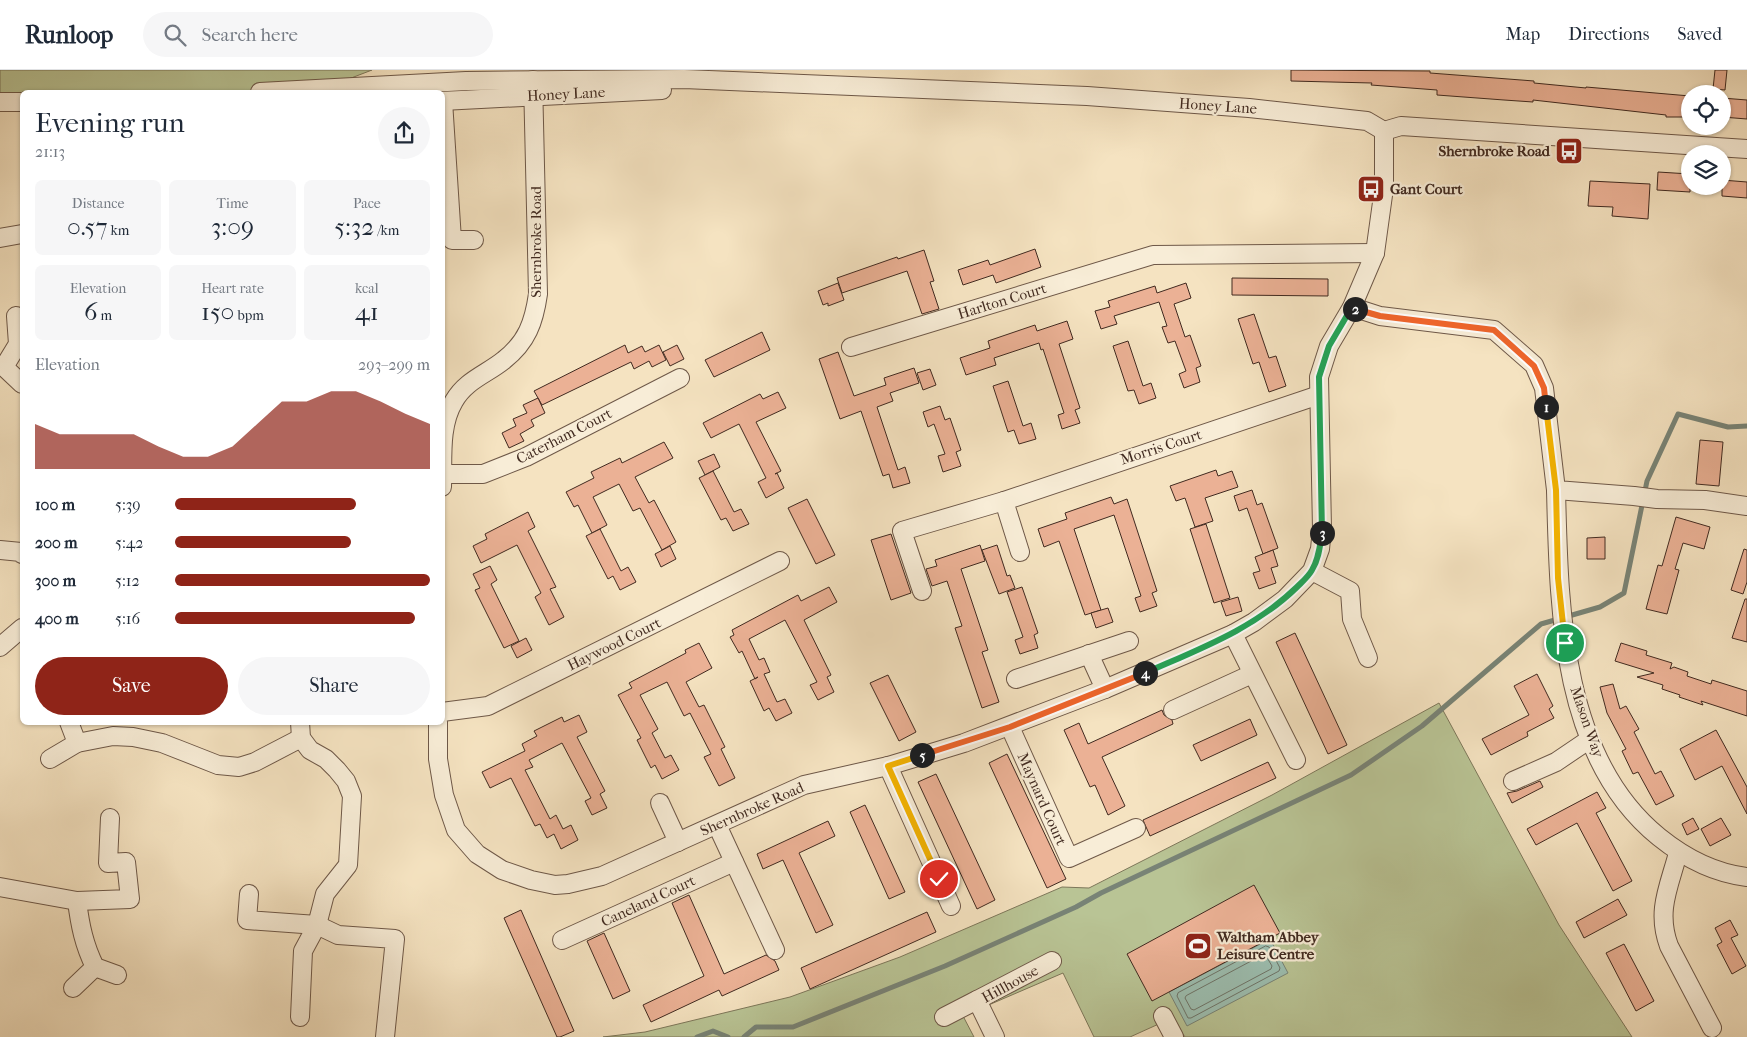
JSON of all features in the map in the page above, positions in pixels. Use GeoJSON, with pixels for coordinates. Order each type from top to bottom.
{"type":"FeatureCollection","features":[{"type":"Feature","properties":{"kind":"street","name":"Honey Lane"},"geometry":{"type":"LineString","coordinates":[[392,90],[534,88],[673,90],[684,79],[1087,96],[1250,108],[1367,121],[1384,131]]}},
{"type":"Feature","properties":{"kind":"street","name":"Honey Lane"},"geometry":{"type":"LineString","coordinates":[[445,101],[534,88]]}},
{"type":"Feature","properties":{"kind":"street","name":"Shernbroke Road"},"geometry":{"type":"LineString","coordinates":[[445,439],[446,422],[454,401],[471,380],[504,360],[514,351],[522,341],[534,318],[538,294],[534,88]]}},
{"type":"Feature","properties":{"kind":"street"},"geometry":{"type":"LineString","coordinates":[[0,102],[20,102]]}},
{"type":"Feature","properties":{"kind":"street"},"geometry":{"type":"LineString","coordinates":[[1384,131],[1400,126],[1747,148]]}},
{"type":"Feature","properties":{"kind":"street","name":"Shernbroke Road"},"geometry":{"type":"LineString","coordinates":[[438,725],[438,759],[444,795],[456,830],[477,854],[502,870],[531,880],[555,885],[568,884],[602,876],[804,785],[888,766],[1010,727],[1233,634],[1254,622],[1285,598],[1312,571],[1320,549],[1322,529],[1319,377],[1329,346],[1352,307],[1375,253],[1384,188],[1384,131]]}},
{"type":"Feature","properties":{"kind":"street"},"geometry":{"type":"LineString","coordinates":[[445,132],[452,240],[474,240]]}},
{"type":"Feature","properties":{"kind":"street"},"geometry":{"type":"LineString","coordinates":[[0,238],[20,234]]}},
{"type":"Feature","properties":{"kind":"street","name":"Harlton Court"},"geometry":{"type":"LineString","coordinates":[[851,347],[1153,255],[1375,253]]}},
{"type":"Feature","properties":{"kind":"street","name":"Mason Way"},"geometry":{"type":"LineString","coordinates":[[1352,307],[1380,316],[1494,330],[1534,366],[1544,388],[1556,490],[1558,578],[1566,653],[1590,739],[1606,772],[1630,809],[1642,823],[1678,853],[1712,869],[1747,877]]}},
{"type":"Feature","properties":{"kind":"street"},"geometry":{"type":"LineString","coordinates":[[16,316],[18,344],[2,367],[20,382]]}},
{"type":"Feature","properties":{"kind":"street","name":"Caterham Court"},"geometry":{"type":"LineString","coordinates":[[445,474],[482,474],[526,457],[680,378]]}},
{"type":"Feature","properties":{"kind":"street","name":"Morris Court"},"geometry":{"type":"LineString","coordinates":[[922,591],[902,531],[1004,500],[1319,395]]}},
{"type":"Feature","properties":{"kind":"street"},"geometry":{"type":"LineString","coordinates":[[1556,490],[1634,496],[1657,500],[1705,500],[1747,506]]}},
{"type":"Feature","properties":{"kind":"street"},"geometry":{"type":"LineString","coordinates":[[1004,500],[1020,552]]}},
{"type":"Feature","properties":{"kind":"street"},"geometry":{"type":"LineString","coordinates":[[0,550],[20,552]]}},
{"type":"Feature","properties":{"kind":"street","name":"Haywood Court"},"geometry":{"type":"LineString","coordinates":[[445,712],[488,706],[780,561]]}},
{"type":"Feature","properties":{"kind":"street"},"geometry":{"type":"LineString","coordinates":[[1312,571],[1350,591],[1352,619],[1368,658]]}},
{"type":"Feature","properties":{"kind":"street"},"geometry":{"type":"LineString","coordinates":[[0,647],[20,630]]}},
{"type":"Feature","properties":{"kind":"street"},"geometry":{"type":"LineString","coordinates":[[1233,634],[1296,760]]}},
{"type":"Feature","properties":{"kind":"street"},"geometry":{"type":"LineString","coordinates":[[1016,679],[1129,641]]}},
{"type":"Feature","properties":{"kind":"street"},"geometry":{"type":"LineString","coordinates":[[1089,654],[1105,689]]}},
{"type":"Feature","properties":{"kind":"street"},"geometry":{"type":"LineString","coordinates":[[1173,710],[1252,674]]}},
{"type":"Feature","properties":{"kind":"street"},"geometry":{"type":"LineString","coordinates":[[70,725],[77,743]]}},
{"type":"Feature","properties":{"kind":"street","name":"Maynard Court"},"geometry":{"type":"LineString","coordinates":[[1010,727],[1069,858],[1136,828]]}},
{"type":"Feature","properties":{"kind":"street"},"geometry":{"type":"LineString","coordinates":[[50,759],[77,743],[113,736],[133,737],[162,743],[218,765],[239,767],[255,762],[300,730],[310,750],[326,759],[346,781],[352,796],[348,864],[325,894],[317,925],[303,951],[300,1017]]}},
{"type":"Feature","properties":{"kind":"street"},"geometry":{"type":"LineString","coordinates":[[1513,781],[1556,762],[1590,739]]}},
{"type":"Feature","properties":{"kind":"street"},"geometry":{"type":"LineString","coordinates":[[888,766],[951,906]]}},
{"type":"Feature","properties":{"kind":"street"},"geometry":{"type":"LineString","coordinates":[[660,803],[678,842]]}},
{"type":"Feature","properties":{"kind":"street"},"geometry":{"type":"LineString","coordinates":[[0,887],[77,901],[130,899],[126,862],[108,863],[110,818]]}},
{"type":"Feature","properties":{"kind":"street"},"geometry":{"type":"LineString","coordinates":[[717,825],[776,950]]}},
{"type":"Feature","properties":{"kind":"street"},"geometry":{"type":"LineString","coordinates":[[1678,853],[1662,917],[1664,933],[1712,1028]]}},
{"type":"Feature","properties":{"kind":"street","name":"Caneland Court"},"geometry":{"type":"LineString","coordinates":[[562,940],[734,862]]}},
{"type":"Feature","properties":{"kind":"street"},"geometry":{"type":"LineString","coordinates":[[248,894],[247,920],[317,925],[338,935],[396,939],[385,1037]]}},
{"type":"Feature","properties":{"kind":"street"},"geometry":{"type":"LineString","coordinates":[[77,901],[80,930],[95,966],[116,975]]}},
{"type":"Feature","properties":{"kind":"street","name":"Hillhouse"},"geometry":{"type":"LineString","coordinates":[[995,1037],[977,1000],[1052,962]]}},
{"type":"Feature","properties":{"kind":"street"},"geometry":{"type":"LineString","coordinates":[[73,988],[95,966]]}},
{"type":"Feature","properties":{"kind":"street"},"geometry":{"type":"LineString","coordinates":[[944,1017],[977,1000]]}},
{"type":"Feature","properties":{"kind":"street"},"geometry":{"type":"LineString","coordinates":[[1163,1016],[1174,1037]]}},
{"type":"Feature","properties":{"kind":"green space"},"geometry":{"type":"Polygon","coordinates":[[[0,70],[372,70],[320,90],[20,90],[20,95],[0,95],[0,70]]]}},
{"type":"Feature","properties":{"kind":"green space"},"geometry":{"type":"Polygon","coordinates":[[[1439,703],[1559,925],[1632,1037],[1185,1037],[1172,1018],[1130,1037],[1094,1037],[1063,973],[963,1016],[974,1037],[603,1037],[645,1032],[790,997],[900,957],[1062,887],[1089,888],[1272,795],[1439,703]]]}},
{"type":"Feature","properties":{"kind":"water"},"geometry":{"type":"Polygon","coordinates":[[[1270,939],[1288,973],[1187,1026],[1169,992],[1270,939]]]}},
{"type":"Feature","properties":{"kind":"building"},"geometry":{"type":"Polygon","coordinates":[[[1291,70],[1430,71],[1430,73],[1681,95],[1681,117],[1666,117],[1666,115],[1533,100],[1533,102],[1437,95],[1437,90],[1371,85],[1372,83],[1291,81],[1291,70]]]}},
{"type":"Feature","properties":{"kind":"building"},"geometry":{"type":"Polygon","coordinates":[[[1715,70],[1727,70],[1726,85],[1713,85],[1715,70]]]}},
{"type":"Feature","properties":{"kind":"building"},"geometry":{"type":"Polygon","coordinates":[[[1731,99],[1747,100],[1747,119],[1731,118],[1731,99]]]}},
{"type":"Feature","properties":{"kind":"building"},"geometry":{"type":"Polygon","coordinates":[[[1658,172],[1681,173],[1681,191],[1657,190],[1658,172]]]}},
{"type":"Feature","properties":{"kind":"building"},"geometry":{"type":"Polygon","coordinates":[[[1590,181],[1650,184],[1648,219],[1612,216],[1613,207],[1588,206],[1590,181]]]}},
{"type":"Feature","properties":{"kind":"building"},"geometry":{"type":"Polygon","coordinates":[[[1731,181],[1747,182],[1747,198],[1722,196],[1731,195],[1731,181]]]}},
{"type":"Feature","properties":{"kind":"building"},"geometry":{"type":"Polygon","coordinates":[[[1035,249],[1041,267],[996,283],[993,275],[963,285],[958,270],[988,260],[990,265],[1035,249]]]}},
{"type":"Feature","properties":{"kind":"building"},"geometry":{"type":"Polygon","coordinates":[[[924,250],[934,281],[930,282],[939,309],[922,314],[907,271],[842,293],[837,278],[897,257],[898,259],[924,250]]]}},
{"type":"Feature","properties":{"kind":"building"},"geometry":{"type":"Polygon","coordinates":[[[1232,278],[1328,279],[1328,296],[1232,295],[1232,278]]]}},
{"type":"Feature","properties":{"kind":"building"},"geometry":{"type":"Polygon","coordinates":[[[838,283],[844,300],[828,306],[828,303],[823,305],[818,291],[838,283]]]}},
{"type":"Feature","properties":{"kind":"building"},"geometry":{"type":"Polygon","coordinates":[[[1186,283],[1191,298],[1174,304],[1185,337],[1190,335],[1201,366],[1196,368],[1200,382],[1184,388],[1179,374],[1186,371],[1175,341],[1168,343],[1162,327],[1167,326],[1159,302],[1114,316],[1117,324],[1101,329],[1095,311],[1110,307],[1108,301],[1155,286],[1157,293],[1186,283]]]}},
{"type":"Feature","properties":{"kind":"building"},"geometry":{"type":"Polygon","coordinates":[[[1254,314],[1269,358],[1276,356],[1286,386],[1269,392],[1259,362],[1253,364],[1238,319],[1254,314]]]}},
{"type":"Feature","properties":{"kind":"building"},"geometry":{"type":"Polygon","coordinates":[[[1067,321],[1073,339],[1059,344],[1080,408],[1075,410],[1080,423],[1062,429],[1058,415],[1064,413],[1043,349],[1041,350],[1039,343],[994,358],[996,365],[966,375],[960,358],[990,348],[988,341],[1035,325],[1037,331],[1067,321]]]}},
{"type":"Feature","properties":{"kind":"building"},"geometry":{"type":"Polygon","coordinates":[[[762,332],[770,350],[714,377],[705,360],[762,332]]]}},
{"type":"Feature","properties":{"kind":"building"},"geometry":{"type":"Polygon","coordinates":[[[1128,341],[1143,386],[1151,383],[1156,398],[1139,404],[1134,390],[1128,391],[1113,346],[1128,341]]]}},
{"type":"Feature","properties":{"kind":"building"},"geometry":{"type":"Polygon","coordinates":[[[625,345],[628,353],[642,346],[645,352],[659,345],[666,360],[652,367],[649,361],[634,369],[631,362],[542,405],[534,391],[625,345]]]}},
{"type":"Feature","properties":{"kind":"building"},"geometry":{"type":"Polygon","coordinates":[[[677,345],[684,359],[670,366],[663,352],[677,345]]]}},
{"type":"Feature","properties":{"kind":"building"},"geometry":{"type":"Polygon","coordinates":[[[838,352],[854,396],[886,385],[884,378],[914,368],[919,383],[890,393],[893,401],[877,407],[898,470],[905,467],[910,483],[893,488],[889,474],[883,476],[861,411],[840,419],[819,359],[838,352]]]}},
{"type":"Feature","properties":{"kind":"building"},"geometry":{"type":"Polygon","coordinates":[[[930,369],[936,385],[923,390],[917,373],[930,369]]]}},
{"type":"Feature","properties":{"kind":"building"},"geometry":{"type":"Polygon","coordinates":[[[1008,381],[1023,426],[1031,423],[1036,439],[1019,444],[1014,430],[1008,432],[993,386],[1008,381]]]}},
{"type":"Feature","properties":{"kind":"building"},"geometry":{"type":"Polygon","coordinates":[[[778,392],[786,408],[756,422],[781,471],[777,473],[784,488],[766,498],[758,482],[766,478],[739,424],[711,438],[703,423],[760,394],[763,399],[778,392]]]}},
{"type":"Feature","properties":{"kind":"building"},"geometry":{"type":"Polygon","coordinates":[[[538,398],[545,413],[531,420],[534,426],[520,434],[524,441],[509,448],[502,433],[516,426],[513,419],[527,413],[523,405],[538,398]]]}},
{"type":"Feature","properties":{"kind":"building"},"geometry":{"type":"Polygon","coordinates":[[[940,406],[945,420],[950,418],[961,450],[956,452],[961,466],[943,472],[938,456],[945,454],[934,424],[928,427],[923,412],[940,406]]]}},
{"type":"Feature","properties":{"kind":"building"},"geometry":{"type":"Polygon","coordinates":[[[1700,440],[1723,442],[1719,486],[1696,484],[1700,440]]]}},
{"type":"Feature","properties":{"kind":"building"},"geometry":{"type":"Polygon","coordinates":[[[664,442],[673,458],[635,477],[649,503],[654,500],[676,542],[662,550],[640,508],[633,511],[619,484],[593,497],[607,525],[592,533],[578,505],[574,507],[566,492],[594,478],[591,472],[620,458],[622,463],[664,442]]]}},
{"type":"Feature","properties":{"kind":"building"},"geometry":{"type":"Polygon","coordinates":[[[714,454],[720,467],[705,475],[698,461],[714,454]]]}},
{"type":"Feature","properties":{"kind":"building"},"geometry":{"type":"Polygon","coordinates":[[[1216,470],[1218,476],[1232,471],[1238,487],[1205,498],[1213,521],[1195,527],[1185,498],[1176,501],[1170,486],[1216,470]]]}},
{"type":"Feature","properties":{"kind":"building"},"geometry":{"type":"Polygon","coordinates":[[[713,471],[734,512],[741,509],[749,524],[733,531],[726,518],[721,520],[699,478],[713,471]]]}},
{"type":"Feature","properties":{"kind":"building"},"geometry":{"type":"Polygon","coordinates":[[[1252,490],[1257,505],[1262,503],[1278,548],[1263,554],[1247,508],[1239,511],[1234,496],[1252,490]]]}},
{"type":"Feature","properties":{"kind":"building"},"geometry":{"type":"Polygon","coordinates":[[[1111,497],[1114,504],[1127,499],[1157,591],[1152,593],[1157,606],[1140,612],[1135,598],[1141,596],[1114,515],[1074,529],[1101,610],[1085,615],[1059,541],[1044,547],[1038,529],[1067,519],[1065,513],[1111,497]]]}},
{"type":"Feature","properties":{"kind":"building"},"geometry":{"type":"Polygon","coordinates":[[[807,499],[835,555],[816,564],[788,508],[807,499]]]}},
{"type":"Feature","properties":{"kind":"building"},"geometry":{"type":"Polygon","coordinates":[[[528,512],[535,527],[528,531],[556,587],[550,589],[564,617],[549,625],[535,597],[541,593],[517,545],[481,563],[473,546],[487,539],[485,534],[528,512]]]}},
{"type":"Feature","properties":{"kind":"building"},"geometry":{"type":"Polygon","coordinates":[[[1676,517],[1710,527],[1704,549],[1683,543],[1675,569],[1679,570],[1667,614],[1646,609],[1658,565],[1662,566],[1676,517]]]}},
{"type":"Feature","properties":{"kind":"building"},"geometry":{"type":"Polygon","coordinates":[[[1206,524],[1230,598],[1214,603],[1190,529],[1206,524]]]}},
{"type":"Feature","properties":{"kind":"building"},"geometry":{"type":"Polygon","coordinates":[[[600,529],[621,571],[628,567],[636,582],[620,590],[613,576],[608,579],[586,536],[600,529]]]}},
{"type":"Feature","properties":{"kind":"building"},"geometry":{"type":"Polygon","coordinates":[[[891,534],[911,593],[891,600],[871,540],[891,534]]]}},
{"type":"Feature","properties":{"kind":"building"},"geometry":{"type":"Polygon","coordinates":[[[1605,537],[1605,559],[1587,559],[1587,538],[1605,537]]]}},
{"type":"Feature","properties":{"kind":"building"},"geometry":{"type":"Polygon","coordinates":[[[980,545],[985,561],[961,569],[988,650],[982,652],[999,702],[982,708],[955,628],[962,626],[947,581],[932,586],[926,569],[937,566],[935,560],[980,545]]]}},
{"type":"Feature","properties":{"kind":"building"},"geometry":{"type":"Polygon","coordinates":[[[997,545],[1007,576],[1010,575],[1015,588],[999,594],[982,550],[997,545]]]}},
{"type":"Feature","properties":{"kind":"building"},"geometry":{"type":"Polygon","coordinates":[[[670,546],[676,559],[661,567],[655,554],[670,546]]]}},
{"type":"Feature","properties":{"kind":"building"},"geometry":{"type":"Polygon","coordinates":[[[1744,549],[1747,550],[1747,582],[1743,594],[1731,590],[1744,549]]]}},
{"type":"Feature","properties":{"kind":"building"},"geometry":{"type":"Polygon","coordinates":[[[1273,550],[1278,566],[1271,568],[1276,583],[1259,589],[1253,573],[1260,571],[1255,557],[1273,550]]]}},
{"type":"Feature","properties":{"kind":"building"},"geometry":{"type":"Polygon","coordinates":[[[490,566],[497,580],[491,584],[519,641],[504,648],[475,590],[480,588],[473,574],[490,566]]]}},
{"type":"Feature","properties":{"kind":"building"},"geometry":{"type":"Polygon","coordinates":[[[829,587],[837,602],[804,620],[831,675],[827,677],[834,692],[818,700],[810,685],[817,682],[785,620],[749,639],[759,660],[764,658],[770,672],[764,674],[777,702],[785,699],[792,713],[776,721],[769,708],[764,711],[750,681],[755,679],[742,651],[739,653],[730,637],[734,635],[732,630],[798,595],[801,601],[829,587]]]}},
{"type":"Feature","properties":{"kind":"building"},"geometry":{"type":"Polygon","coordinates":[[[1022,587],[1038,633],[1034,635],[1038,648],[1020,654],[1015,640],[1023,637],[1007,592],[1022,587]]]}},
{"type":"Feature","properties":{"kind":"building"},"geometry":{"type":"Polygon","coordinates":[[[1238,597],[1242,611],[1226,616],[1221,602],[1238,597]]]}},
{"type":"Feature","properties":{"kind":"building"},"geometry":{"type":"Polygon","coordinates":[[[1745,599],[1747,599],[1747,642],[1732,638],[1745,599]]]}},
{"type":"Feature","properties":{"kind":"building"},"geometry":{"type":"Polygon","coordinates":[[[1108,608],[1113,622],[1096,628],[1091,613],[1108,608]]]}},
{"type":"Feature","properties":{"kind":"building"},"geometry":{"type":"Polygon","coordinates":[[[1295,633],[1347,745],[1328,754],[1276,642],[1295,633]]]}},
{"type":"Feature","properties":{"kind":"building"},"geometry":{"type":"Polygon","coordinates":[[[526,638],[532,650],[517,658],[511,646],[526,638]]]}},
{"type":"Feature","properties":{"kind":"building"},"geometry":{"type":"Polygon","coordinates":[[[699,643],[712,668],[686,682],[699,707],[704,705],[725,747],[721,749],[735,778],[719,786],[704,757],[711,754],[690,713],[684,716],[667,682],[640,695],[658,729],[652,733],[665,758],[671,755],[679,770],[662,779],[655,765],[651,768],[637,740],[641,738],[618,695],[632,688],[629,683],[686,653],[685,650],[699,643]]]}},
{"type":"Feature","properties":{"kind":"building"},"geometry":{"type":"Polygon","coordinates":[[[1621,643],[1647,651],[1646,655],[1672,663],[1670,669],[1674,667],[1688,672],[1687,676],[1711,684],[1712,680],[1747,691],[1747,716],[1701,701],[1703,705],[1679,697],[1680,695],[1662,689],[1663,685],[1637,677],[1654,673],[1615,661],[1621,643]]]}},
{"type":"Feature","properties":{"kind":"building"},"geometry":{"type":"Polygon","coordinates":[[[1537,674],[1553,706],[1549,709],[1554,718],[1527,732],[1528,736],[1491,755],[1482,739],[1529,715],[1514,686],[1537,674]]]}},
{"type":"Feature","properties":{"kind":"building"},"geometry":{"type":"Polygon","coordinates":[[[888,675],[916,732],[899,741],[870,683],[888,675]]]}},
{"type":"Feature","properties":{"kind":"building"},"geometry":{"type":"Polygon","coordinates":[[[1613,684],[1620,709],[1626,706],[1639,729],[1634,732],[1655,774],[1661,771],[1674,796],[1656,805],[1638,772],[1633,774],[1622,751],[1626,749],[1607,713],[1600,687],[1613,684]]]}},
{"type":"Feature","properties":{"kind":"building"},"geometry":{"type":"Polygon","coordinates":[[[1162,710],[1164,715],[1172,720],[1173,724],[1102,757],[1125,806],[1108,815],[1095,785],[1090,787],[1064,730],[1079,723],[1088,744],[1162,710]]]}},
{"type":"Feature","properties":{"kind":"building"},"geometry":{"type":"Polygon","coordinates":[[[579,715],[587,732],[577,737],[605,791],[600,794],[607,808],[592,815],[585,801],[591,798],[562,743],[529,760],[533,767],[525,770],[550,819],[556,815],[563,829],[571,825],[578,840],[561,849],[554,834],[547,838],[540,824],[535,826],[511,778],[490,788],[482,772],[525,751],[522,744],[537,736],[534,731],[562,717],[564,722],[579,715]]]}},
{"type":"Feature","properties":{"kind":"building"},"geometry":{"type":"Polygon","coordinates":[[[1250,719],[1257,735],[1201,761],[1193,745],[1250,719]]]}},
{"type":"Feature","properties":{"kind":"building"},"geometry":{"type":"Polygon","coordinates":[[[1716,730],[1747,787],[1747,814],[1722,766],[1695,780],[1680,749],[1716,730]]]}},
{"type":"Feature","properties":{"kind":"building"},"geometry":{"type":"Polygon","coordinates":[[[1007,754],[1066,879],[1047,888],[989,763],[1007,754]]]}},
{"type":"Feature","properties":{"kind":"building"},"geometry":{"type":"Polygon","coordinates":[[[1268,762],[1276,778],[1150,836],[1143,820],[1268,762]]]}},
{"type":"Feature","properties":{"kind":"building"},"geometry":{"type":"Polygon","coordinates":[[[936,774],[995,900],[977,909],[918,782],[936,774]]]}},
{"type":"Feature","properties":{"kind":"building"},"geometry":{"type":"Polygon","coordinates":[[[1540,781],[1543,787],[1512,803],[1507,793],[1517,791],[1540,781]]]}},
{"type":"Feature","properties":{"kind":"building"},"geometry":{"type":"Polygon","coordinates":[[[1597,792],[1606,808],[1596,813],[1632,881],[1613,891],[1577,823],[1536,845],[1527,829],[1597,792]]]}},
{"type":"Feature","properties":{"kind":"building"},"geometry":{"type":"Polygon","coordinates":[[[865,805],[905,892],[889,899],[850,812],[865,805]]]}},
{"type":"Feature","properties":{"kind":"building"},"geometry":{"type":"Polygon","coordinates":[[[1693,818],[1699,829],[1687,835],[1682,824],[1693,818]]]}},
{"type":"Feature","properties":{"kind":"building"},"geometry":{"type":"Polygon","coordinates":[[[1721,818],[1731,835],[1710,846],[1701,829],[1721,818]]]}},
{"type":"Feature","properties":{"kind":"building"},"geometry":{"type":"Polygon","coordinates":[[[828,821],[835,836],[799,853],[833,925],[816,933],[783,860],[763,869],[757,854],[828,821]]]}},
{"type":"Feature","properties":{"kind":"building","name":"Waltham Abbey Leisure Centre"},"geometry":{"type":"Polygon","coordinates":[[[1254,885],[1280,933],[1152,1001],[1127,954],[1254,885]]]}},
{"type":"Feature","properties":{"kind":"building"},"geometry":{"type":"Polygon","coordinates":[[[689,895],[724,974],[766,955],[775,961],[779,970],[722,996],[719,990],[651,1022],[643,1005],[704,976],[672,903],[689,895]]]}},
{"type":"Feature","properties":{"kind":"building"},"geometry":{"type":"Polygon","coordinates":[[[1618,899],[1627,915],[1584,938],[1576,922],[1618,899]]]}},
{"type":"Feature","properties":{"kind":"building"},"geometry":{"type":"Polygon","coordinates":[[[521,910],[574,1031],[560,1037],[557,1037],[504,918],[521,910]]]}},
{"type":"Feature","properties":{"kind":"building"},"geometry":{"type":"Polygon","coordinates":[[[927,912],[936,932],[810,989],[801,968],[927,912]]]}},
{"type":"Feature","properties":{"kind":"building"},"geometry":{"type":"Polygon","coordinates":[[[1730,920],[1738,935],[1731,938],[1746,966],[1732,974],[1717,945],[1722,942],[1715,928],[1730,920]]]}},
{"type":"Feature","properties":{"kind":"building"},"geometry":{"type":"Polygon","coordinates":[[[604,933],[630,991],[613,999],[587,941],[604,933]]]}},
{"type":"Feature","properties":{"kind":"building"},"geometry":{"type":"Polygon","coordinates":[[[1624,944],[1654,1001],[1636,1011],[1606,953],[1624,944]]]}},
{"type":"Feature","properties":{"kind":"waterway"},"geometry":{"type":"LineString","coordinates":[[744,1037],[756,1027],[793,1027],[945,966],[1076,907],[1101,893],[1351,775],[1422,726],[1541,624],[1600,607],[1624,593],[1647,481],[1678,414],[1728,427],[1747,426]]}},
{"type":"Feature","properties":{"kind":"waterway"},"geometry":{"type":"LineString","coordinates":[[697,1037],[713,1031],[728,1037]]}},
{"type":"Feature","properties":{"kind":"place","name":"Shernbroke Road"},"geometry":{"type":"Point","coordinates":[1569,151]}},
{"type":"Feature","properties":{"kind":"place","name":"Gant Court"},"geometry":{"type":"Point","coordinates":[1371,189]}},
{"type":"Feature","properties":{"kind":"place","name":"Waltham Abbey Leisure Centre"},"geometry":{"type":"Point","coordinates":[1198,946]}},
{"type":"Feature","properties":{"kind":"route"},"geometry":{"type":"LineString","coordinates":[[939,879],[888,766],[1010,727],[1233,634],[1254,622],[1285,598],[1312,571],[1320,549],[1322,529],[1319,377],[1329,346],[1352,307],[1380,316],[1494,330],[1534,366],[1544,388],[1556,490],[1558,578],[1565,643]]}}]}
